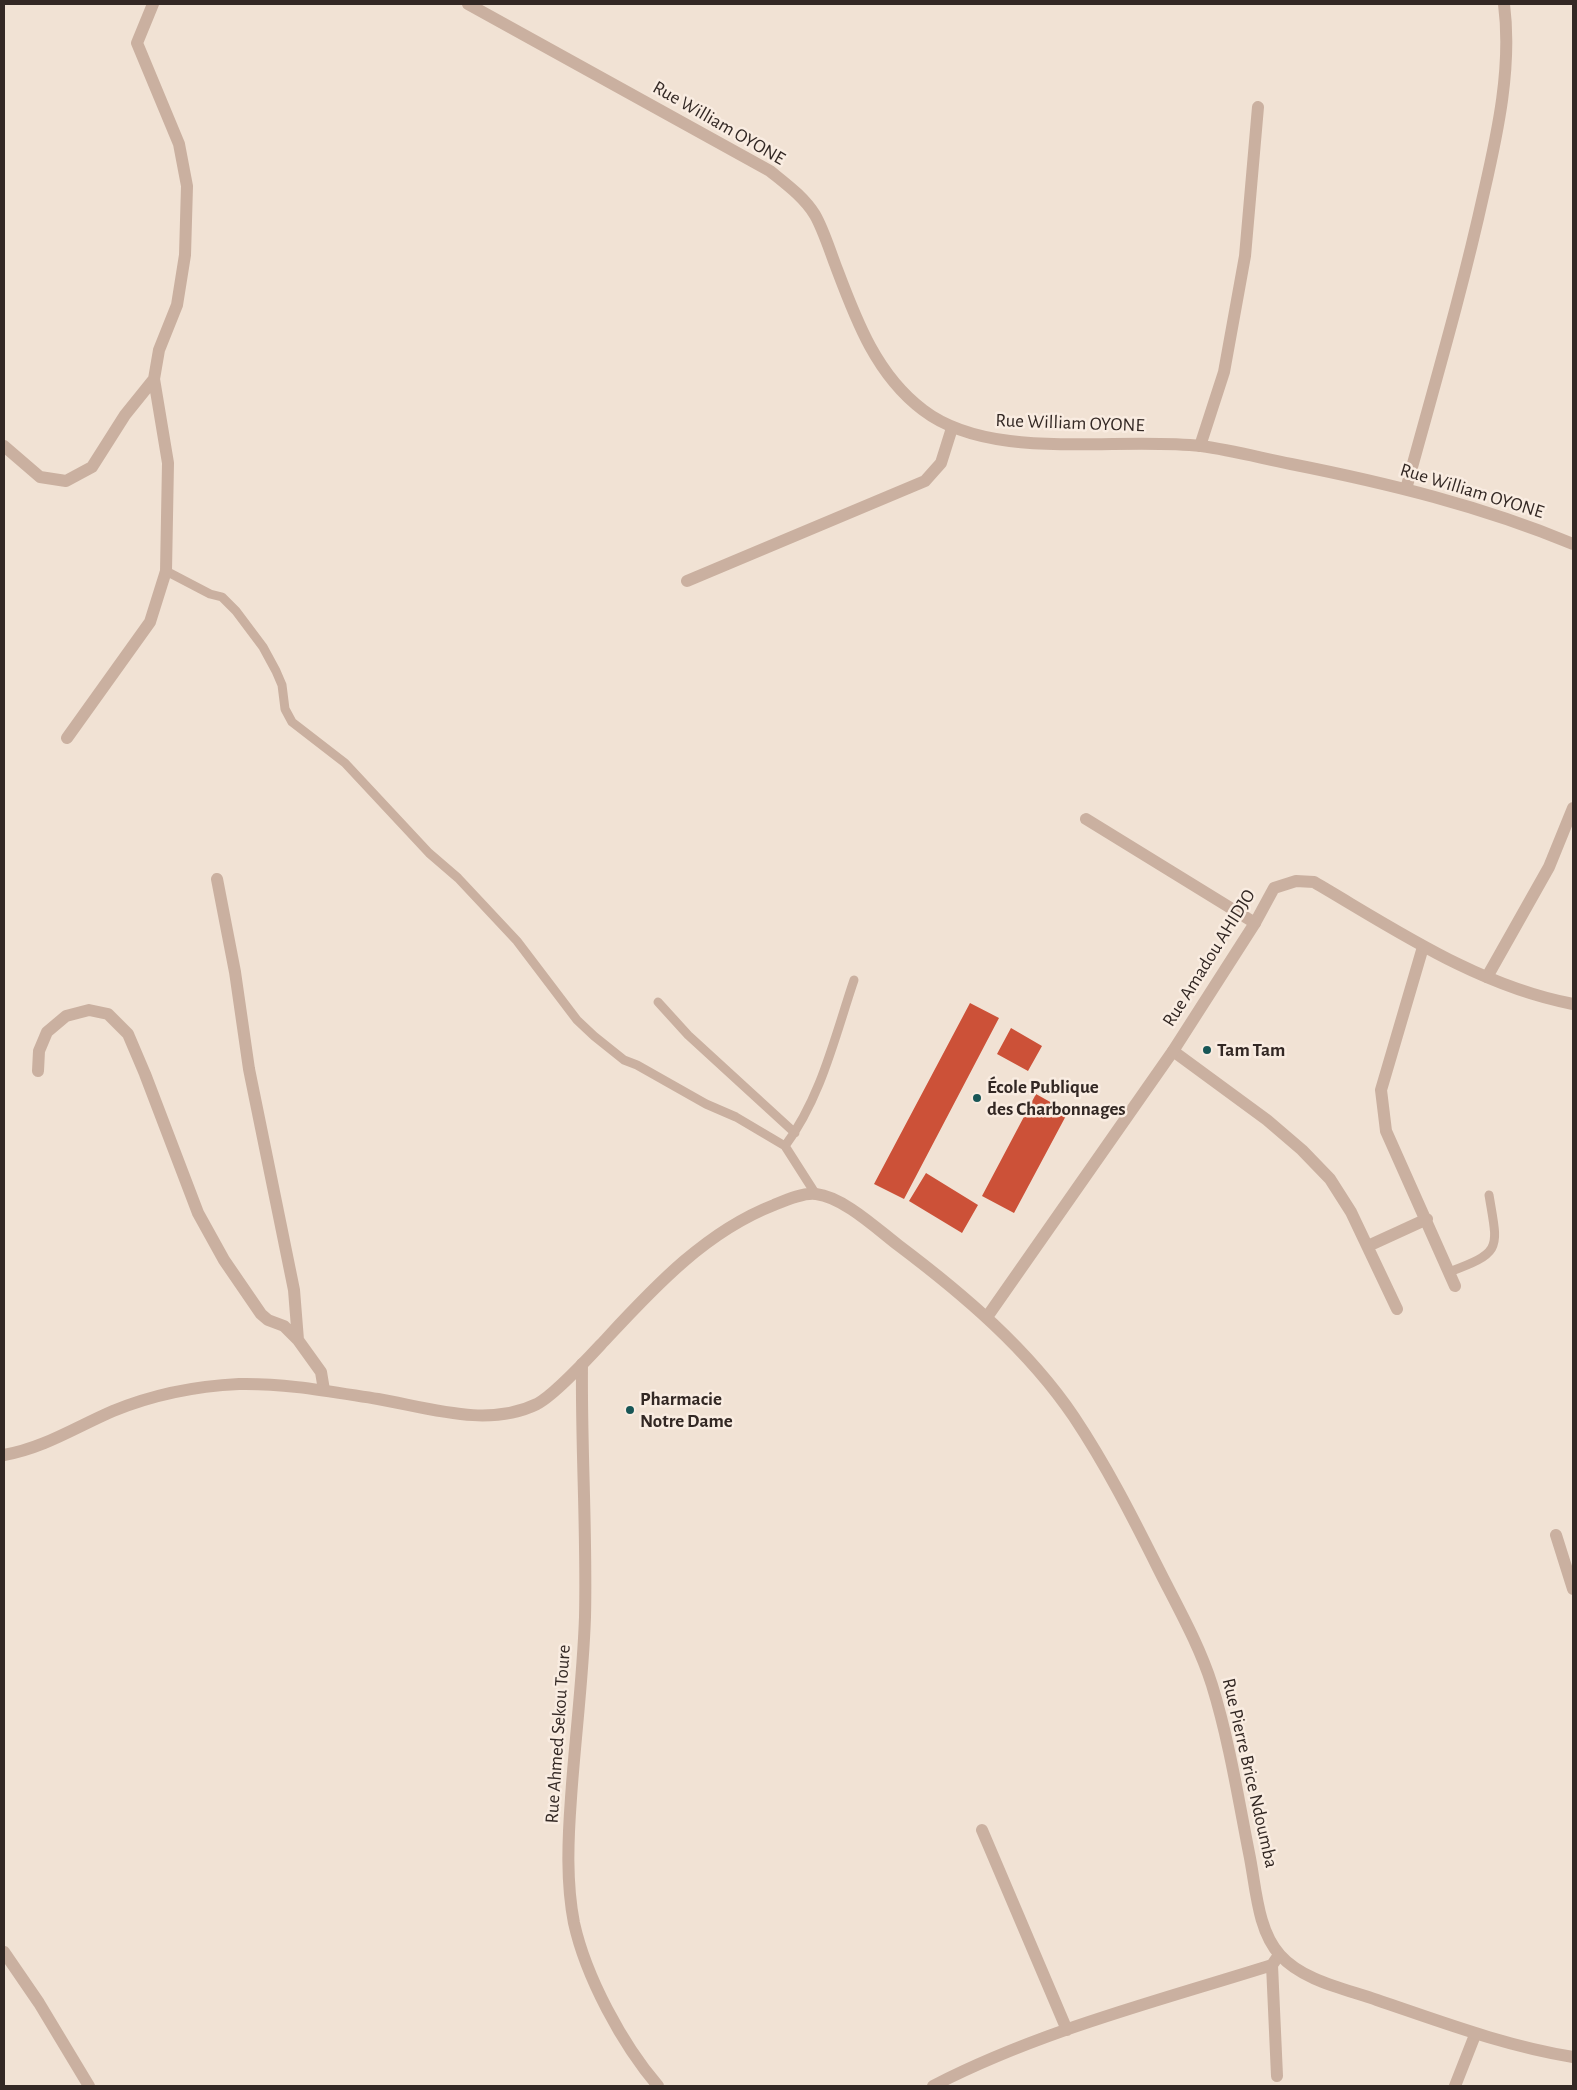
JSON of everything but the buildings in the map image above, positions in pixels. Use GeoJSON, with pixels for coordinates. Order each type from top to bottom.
{"type":"FeatureCollection","features":[{"type":"Feature","properties":{"kind":"street"},"geometry":{"type":"LineString","coordinates":[[67,738],[150,622],[166,571],[168,463],[154,379],[159,350],[177,305],[185,255],[186,186],[179,144],[137,43],[152,4]]}},
{"type":"Feature","properties":{"kind":"street","name":"Rue William OYONE"},"geometry":{"type":"LineString","coordinates":[[468,4],[770,171],[794,191],[815,215],[863,336],[889,376],[922,410],[952,428],[986,439],[1024,442],[1200,446],[1406,489],[1476,508],[1529,526],[1573,544]]}},
{"type":"Feature","properties":{"kind":"street"},"geometry":{"type":"LineString","coordinates":[[1406,489],[1460,294],[1494,146],[1504,88],[1507,26],[1504,4]]}},
{"type":"Feature","properties":{"kind":"street"},"geometry":{"type":"LineString","coordinates":[[1200,446],[1224,372],[1245,256],[1258,107]]}},
{"type":"Feature","properties":{"kind":"street"},"geometry":{"type":"LineString","coordinates":[[4,446],[40,477],[66,481],[92,467],[125,415],[154,379]]}},
{"type":"Feature","properties":{"kind":"street"},"geometry":{"type":"LineString","coordinates":[[687,581],[925,481],[941,463],[952,428]]}},
{"type":"Feature","properties":{"kind":"street"},"geometry":{"type":"LineString","coordinates":[[1487,977],[1550,867],[1573,808]]}},
{"type":"Feature","properties":{"kind":"street"},"geometry":{"type":"LineString","coordinates":[[1086,819],[1255,922]]}},
{"type":"Feature","properties":{"kind":"street"},"geometry":{"type":"LineString","coordinates":[[217,879],[235,972],[249,1069],[294,1290],[298,1340]]}},
{"type":"Feature","properties":{"kind":"street","name":"Rue Amadou AHIDJO"},"geometry":{"type":"LineString","coordinates":[[987,1317],[1173,1051],[1255,922],[1274,888],[1296,881],[1314,882],[1423,947],[1487,977],[1573,1004]]}},
{"type":"Feature","properties":{"kind":"street"},"geometry":{"type":"LineString","coordinates":[[1423,947],[1381,1090],[1386,1130],[1455,1286]]}},
{"type":"Feature","properties":{"kind":"street"},"geometry":{"type":"LineString","coordinates":[[38,1071],[39,1051],[47,1032],[66,1016],[89,1010],[108,1014],[128,1034],[140,1060],[198,1213],[224,1260],[261,1314],[268,1320],[284,1326],[298,1340],[321,1372],[324,1390]]}},
{"type":"Feature","properties":{"kind":"street"},"geometry":{"type":"LineString","coordinates":[[1173,1051],[1267,1120],[1302,1150],[1330,1179],[1368,1246],[1398,1309]]}},
{"type":"Feature","properties":{"kind":"street"},"geometry":{"type":"LineString","coordinates":[[4,1454],[31,1450],[120,1409],[160,1396],[214,1386],[240,1384],[324,1390],[455,1413],[492,1416],[540,1402],[582,1364],[646,1296],[686,1259],[728,1228],[755,1212],[787,1200],[815,1193]]}},
{"type":"Feature","properties":{"kind":"street","name":"Rue Pierre Brice Ndoumba"},"geometry":{"type":"LineString","coordinates":[[815,1193],[846,1205],[987,1317],[1071,1412],[1112,1476],[1196,1642],[1210,1679],[1224,1727],[1263,1925],[1276,1960],[1307,1975],[1476,2034],[1573,2057]]}},
{"type":"Feature","properties":{"kind":"street"},"geometry":{"type":"LineString","coordinates":[[1368,1246],[1427,1219]]}},
{"type":"Feature","properties":{"kind":"street","name":"Rue Ahmed Sekou Toure"},"geometry":{"type":"LineString","coordinates":[[582,1364],[585,1610],[568,1841],[570,1888],[574,1923],[605,2003],[622,2036],[658,2086]]}},
{"type":"Feature","properties":{"kind":"street"},"geometry":{"type":"LineString","coordinates":[[1556,1535],[1573,1589]]}},
{"type":"Feature","properties":{"kind":"street"},"geometry":{"type":"LineString","coordinates":[[982,1830],[1068,2030]]}},
{"type":"Feature","properties":{"kind":"street"},"geometry":{"type":"LineString","coordinates":[[4,1952],[39,2003],[89,2086]]}},
{"type":"Feature","properties":{"kind":"street"},"geometry":{"type":"LineString","coordinates":[[933,2086],[971,2067],[1068,2030],[1276,1960],[1276,2076]]}},
{"type":"Feature","properties":{"kind":"street"},"geometry":{"type":"LineString","coordinates":[[1455,2086],[1476,2034]]}},
{"type":"Feature","properties":{"kind":"lane"},"geometry":{"type":"LineString","coordinates":[[166,571],[210,594],[222,597],[236,611],[263,647],[276,671],[282,685],[284,709],[292,722],[345,763],[429,853],[458,878],[517,941],[578,1020],[608,1050],[706,1104],[736,1117],[785,1146],[815,1193]]}},
{"type":"Feature","properties":{"kind":"lane"},"geometry":{"type":"LineString","coordinates":[[785,1146],[796,1133],[828,1062],[854,980]]}},
{"type":"Feature","properties":{"kind":"lane"},"geometry":{"type":"LineString","coordinates":[[658,1002],[688,1035],[796,1133]]}},
{"type":"Feature","properties":{"kind":"lane"},"geometry":{"type":"LineString","coordinates":[[1449,1272],[1477,1262],[1488,1255],[1494,1247],[1495,1231],[1489,1195]]}},
{"type":"Feature","properties":{"kind":"place","name":"Tam Tam"},"geometry":{"type":"Point","coordinates":[1207,1050]}},
{"type":"Feature","properties":{"kind":"place","name":"École Publique des Charbonnages"},"geometry":{"type":"Point","coordinates":[977,1098]}},
{"type":"Feature","properties":{"kind":"place","name":"Pharmacie Notre Dame"},"geometry":{"type":"Point","coordinates":[630,1410]}}]}
